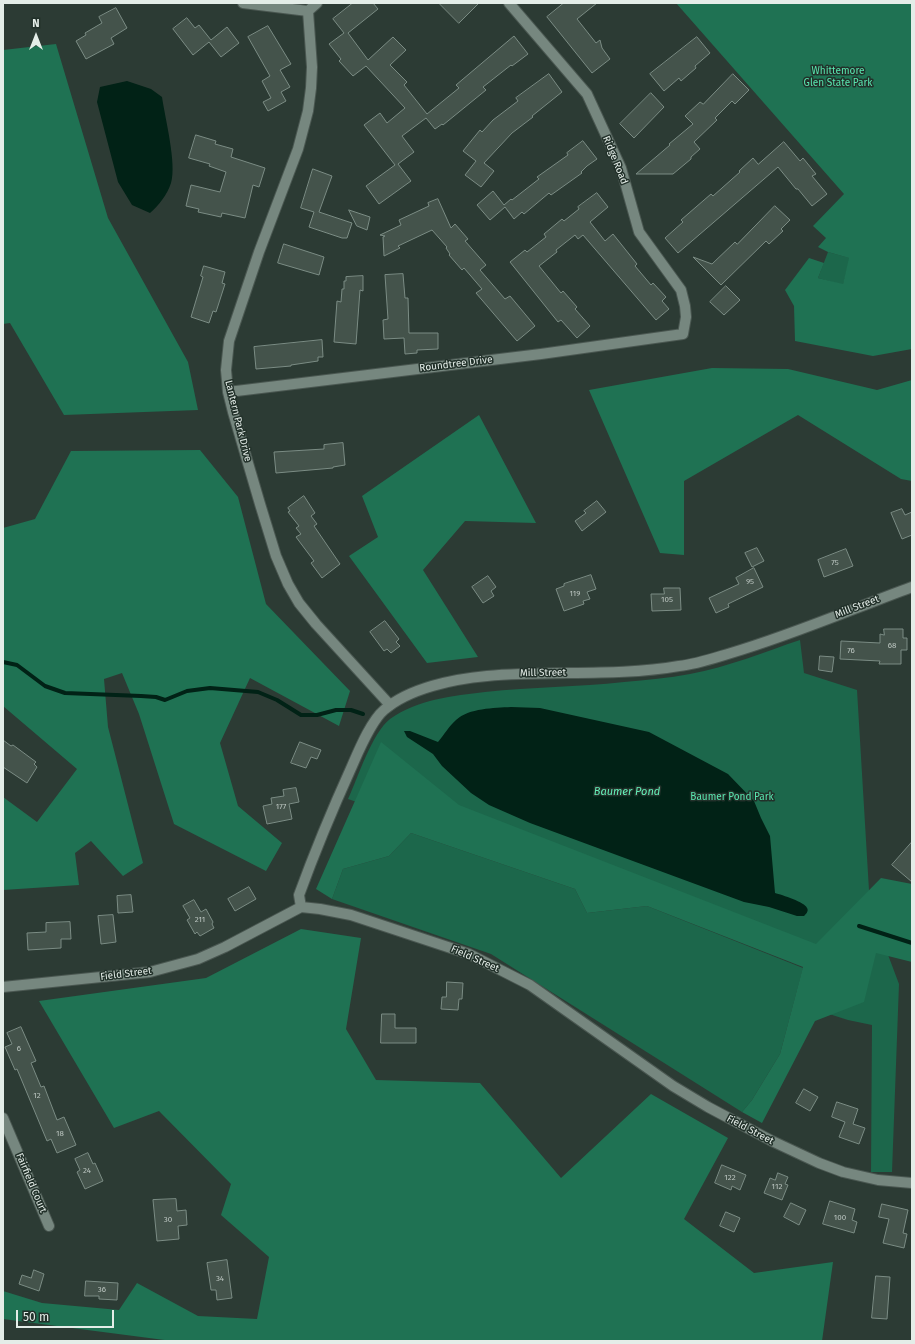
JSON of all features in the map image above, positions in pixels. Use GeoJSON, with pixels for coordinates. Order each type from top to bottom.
{"type":"FeatureCollection","features":[{"type":"Feature","properties":{"kind":"street"},"geometry":{"type":"LineString","coordinates":[[243,3],[308,11],[317,3]]}},
{"type":"Feature","properties":{"kind":"street","name":"Ridge Road"},"geometry":{"type":"LineString","coordinates":[[509,3],[587,94],[621,168],[640,232],[681,290],[686,317],[684,334]]}},
{"type":"Feature","properties":{"kind":"street","name":"Lantern Park Drive"},"geometry":{"type":"LineString","coordinates":[[308,11],[312,67],[308,111],[298,149],[259,252],[229,341],[226,370],[228,392],[276,556],[288,584],[299,603],[316,624],[390,705]]}},
{"type":"Feature","properties":{"kind":"street","name":"Roundtree Drive"},"geometry":{"type":"LineString","coordinates":[[228,392],[541,354],[684,334]]}},
{"type":"Feature","properties":{"kind":"street","name":"Mill Street"},"geometry":{"type":"LineString","coordinates":[[301,906],[299,895],[324,829],[358,752],[378,716],[390,705],[406,696],[448,682],[478,677],[537,673],[626,672],[692,664],[764,643],[912,587]]}},
{"type":"Feature","properties":{"kind":"street","name":"Field Street"},"geometry":{"type":"LineString","coordinates":[[3,987],[150,972],[198,959],[301,906],[320,908],[351,915],[469,954],[530,985],[673,1086],[708,1107],[768,1139],[819,1163],[844,1172],[863,1177],[912,1183]]}},
{"type":"Feature","properties":{"kind":"street","name":"Fairfield Court"},"geometry":{"type":"LineString","coordinates":[[3,1118],[49,1226]]}},
{"type":"Feature","properties":{"kind":"green space","name":"Whittemore Glen State Park"},"geometry":{"type":"Polygon","coordinates":[[[676,3],[912,3],[912,349],[873,356],[795,341],[794,306],[785,290],[809,258],[824,263],[818,278],[843,284],[849,258],[828,252],[818,247],[826,238],[813,226],[844,194],[676,3]]]}},
{"type":"Feature","properties":{"kind":"green space"},"geometry":{"type":"Polygon","coordinates":[[[56,44],[108,218],[188,362],[198,410],[64,415],[10,323],[3,324],[3,50],[56,44]]]}},
{"type":"Feature","properties":{"kind":"green space"},"geometry":{"type":"Polygon","coordinates":[[[828,252],[850,258],[843,285],[818,278],[828,252]]]}},
{"type":"Feature","properties":{"kind":"green space"},"geometry":{"type":"Polygon","coordinates":[[[712,368],[788,369],[877,390],[912,380],[912,481],[901,479],[798,415],[684,481],[684,555],[660,553],[589,390],[712,368]]]}},
{"type":"Feature","properties":{"kind":"green space"},"geometry":{"type":"Polygon","coordinates":[[[479,415],[536,523],[465,521],[423,570],[478,657],[427,663],[349,556],[378,537],[362,496],[479,415]]]}},
{"type":"Feature","properties":{"kind":"green space"},"geometry":{"type":"Polygon","coordinates":[[[200,450],[238,497],[266,604],[350,691],[339,726],[250,678],[220,743],[238,806],[282,843],[266,871],[174,824],[139,714],[122,673],[104,679],[108,727],[143,863],[123,876],[91,841],[75,853],[79,885],[3,890],[3,797],[37,822],[77,769],[3,706],[3,528],[35,519],[71,451],[200,450]]]}},
{"type":"Feature","properties":{"kind":"green space","name":"Baumer Pond Park"},"geometry":{"type":"Polygon","coordinates":[[[800,640],[804,673],[857,690],[870,907],[899,984],[892,1172],[871,1172],[872,1025],[848,1020],[804,1006],[811,964],[583,881],[348,799],[377,734],[390,719],[412,707],[448,697],[485,692],[607,684],[682,675],[704,671],[732,663],[800,640]]]}},
{"type":"Feature","properties":{"kind":"green space"},"geometry":{"type":"Polygon","coordinates":[[[381,742],[459,805],[816,944],[881,878],[912,884],[912,962],[876,953],[864,1002],[815,1021],[762,1123],[742,1112],[752,1100],[780,1054],[803,967],[647,906],[587,913],[575,889],[411,833],[389,856],[343,869],[332,899],[316,889],[381,742]]]}},
{"type":"Feature","properties":{"kind":"green space"},"geometry":{"type":"Polygon","coordinates":[[[411,833],[575,889],[587,913],[647,906],[803,968],[780,1054],[752,1100],[742,1112],[491,954],[332,899],[343,869],[389,856],[411,833]]]}},
{"type":"Feature","properties":{"kind":"green space"},"geometry":{"type":"Polygon","coordinates":[[[301,929],[361,938],[346,1029],[376,1080],[480,1083],[561,1178],[651,1094],[728,1138],[684,1219],[754,1273],[833,1262],[822,1341],[172,1341],[3,1319],[3,1291],[42,1303],[119,1310],[137,1283],[198,1316],[257,1319],[269,1257],[221,1215],[231,1184],[159,1111],[114,1128],[39,1001],[206,978],[301,929]]]}},
{"type":"Feature","properties":{"kind":"water"},"geometry":{"type":"Polygon","coordinates":[[[127,81],[151,89],[162,97],[168,128],[173,164],[171,183],[162,200],[150,213],[132,205],[118,182],[97,102],[100,87],[127,81]]]}},
{"type":"Feature","properties":{"kind":"water","name":"Baumer Pond"},"geometry":{"type":"Polygon","coordinates":[[[511,707],[540,708],[649,732],[728,774],[754,801],[770,836],[775,893],[802,903],[808,909],[804,916],[797,916],[769,907],[744,902],[530,823],[489,805],[471,793],[442,766],[433,754],[407,737],[404,731],[410,731],[438,742],[451,725],[461,716],[482,709],[511,707]]]}},
{"type":"Feature","properties":{"kind":"building"},"geometry":{"type":"Polygon","coordinates":[[[353,3],[373,3],[378,9],[348,33],[368,60],[393,37],[406,50],[390,65],[407,82],[404,85],[427,114],[459,88],[456,85],[514,36],[528,54],[483,87],[486,90],[443,125],[442,124],[435,129],[426,118],[402,136],[414,152],[398,164],[411,181],[379,204],[366,186],[395,165],[364,125],[380,113],[387,123],[405,108],[366,66],[353,76],[339,61],[341,59],[329,44],[344,33],[333,19],[353,3]]]}},
{"type":"Feature","properties":{"kind":"building"},"geometry":{"type":"Polygon","coordinates":[[[439,3],[479,3],[459,23],[439,3]]]}},
{"type":"Feature","properties":{"kind":"building"},"geometry":{"type":"Polygon","coordinates":[[[564,3],[597,3],[577,19],[596,43],[600,40],[602,48],[610,59],[592,73],[547,17],[564,3]]]}},
{"type":"Feature","properties":{"kind":"building"},"geometry":{"type":"Polygon","coordinates":[[[116,8],[127,28],[111,38],[114,44],[86,59],[76,41],[86,35],[85,33],[102,23],[99,17],[116,8]]]}},
{"type":"Feature","properties":{"kind":"building"},"geometry":{"type":"Polygon","coordinates":[[[187,18],[195,28],[199,25],[211,40],[227,27],[239,43],[221,57],[209,42],[193,55],[173,29],[187,18]]]}},
{"type":"Feature","properties":{"kind":"building"},"geometry":{"type":"Polygon","coordinates":[[[268,26],[291,64],[280,70],[290,87],[281,92],[286,101],[268,111],[263,102],[271,98],[262,81],[270,76],[248,37],[268,26]]]}},
{"type":"Feature","properties":{"kind":"building"},"geometry":{"type":"Polygon","coordinates":[[[697,37],[710,53],[681,81],[679,78],[664,91],[650,74],[697,37]]]}},
{"type":"Feature","properties":{"kind":"building"},"geometry":{"type":"Polygon","coordinates":[[[549,74],[562,92],[512,133],[484,163],[494,171],[481,187],[465,175],[476,161],[463,151],[480,130],[482,132],[493,120],[518,101],[516,98],[549,74]]]}},
{"type":"Feature","properties":{"kind":"building"},"geometry":{"type":"Polygon","coordinates":[[[733,74],[749,90],[735,104],[732,101],[715,118],[717,120],[694,142],[700,149],[691,157],[691,159],[673,174],[636,174],[693,124],[685,116],[700,102],[703,104],[733,74]]]}},
{"type":"Feature","properties":{"kind":"building"},"geometry":{"type":"Polygon","coordinates":[[[651,93],[664,107],[634,138],[620,124],[651,93]]]}},
{"type":"Feature","properties":{"kind":"building"},"geometry":{"type":"Polygon","coordinates":[[[196,135],[216,141],[215,144],[233,149],[231,157],[265,168],[259,187],[253,185],[245,218],[222,213],[221,217],[198,212],[199,209],[186,206],[191,185],[220,192],[226,172],[209,166],[210,164],[189,158],[196,135]]]}},
{"type":"Feature","properties":{"kind":"building"},"geometry":{"type":"Polygon","coordinates":[[[583,141],[597,159],[587,166],[581,172],[582,173],[551,195],[549,193],[524,214],[522,212],[514,219],[505,207],[490,220],[477,205],[493,191],[504,205],[539,179],[537,177],[568,155],[567,153],[583,141]]]}},
{"type":"Feature","properties":{"kind":"building"},"geometry":{"type":"Polygon","coordinates":[[[784,142],[800,161],[803,158],[816,174],[812,176],[827,194],[812,206],[778,167],[678,253],[665,238],[683,222],[681,220],[711,194],[713,196],[753,158],[758,164],[784,142]]]}},
{"type":"Feature","properties":{"kind":"building"},"geometry":{"type":"Polygon","coordinates":[[[313,169],[332,176],[319,212],[352,223],[347,238],[342,238],[309,227],[314,212],[301,208],[313,169]]]}},
{"type":"Feature","properties":{"kind":"building"},"geometry":{"type":"Polygon","coordinates":[[[597,193],[608,207],[590,222],[605,241],[613,234],[637,264],[635,266],[651,285],[653,283],[666,297],[662,301],[669,309],[656,320],[583,235],[578,239],[575,235],[539,266],[561,293],[563,291],[577,307],[575,309],[590,326],[577,338],[561,320],[558,322],[510,262],[525,250],[527,252],[546,237],[544,234],[562,219],[564,221],[579,209],[578,207],[597,193]]]}},
{"type":"Feature","properties":{"kind":"building"},"geometry":{"type":"Polygon","coordinates":[[[438,199],[451,228],[455,224],[468,239],[465,241],[486,265],[480,270],[505,299],[510,296],[535,326],[517,341],[476,293],[482,289],[464,268],[462,270],[449,255],[450,254],[446,248],[447,247],[432,230],[398,246],[400,248],[384,256],[383,237],[385,236],[380,235],[401,225],[399,220],[429,206],[428,203],[438,199]]]}},
{"type":"Feature","properties":{"kind":"building"},"geometry":{"type":"Polygon","coordinates":[[[775,206],[790,220],[781,229],[783,231],[769,244],[766,241],[721,285],[693,257],[712,264],[735,242],[737,244],[775,206]]]}},
{"type":"Feature","properties":{"kind":"building"},"geometry":{"type":"Polygon","coordinates":[[[349,210],[370,217],[367,230],[357,226],[349,210]]]}},
{"type":"Feature","properties":{"kind":"building"},"geometry":{"type":"Polygon","coordinates":[[[284,244],[324,257],[319,275],[278,263],[284,244]]]}},
{"type":"Feature","properties":{"kind":"building"},"geometry":{"type":"Polygon","coordinates":[[[204,266],[225,272],[222,283],[225,284],[216,312],[213,311],[209,323],[191,317],[203,277],[201,276],[204,266]]]}},
{"type":"Feature","properties":{"kind":"building"},"geometry":{"type":"Polygon","coordinates":[[[403,274],[405,298],[408,298],[409,333],[438,333],[438,349],[417,350],[417,353],[405,354],[404,338],[384,339],[383,320],[388,319],[385,275],[403,274]]]}},
{"type":"Feature","properties":{"kind":"building"},"geometry":{"type":"Polygon","coordinates":[[[363,276],[363,291],[360,290],[356,344],[334,342],[337,301],[341,302],[344,281],[346,281],[346,277],[363,276]]]}},
{"type":"Feature","properties":{"kind":"building"},"geometry":{"type":"Polygon","coordinates":[[[726,286],[740,300],[724,315],[710,302],[726,286]]]}},
{"type":"Feature","properties":{"kind":"building"},"geometry":{"type":"Polygon","coordinates":[[[322,340],[323,357],[318,357],[318,361],[291,366],[256,369],[254,347],[322,340]]]}},
{"type":"Feature","properties":{"kind":"building"},"geometry":{"type":"Polygon","coordinates":[[[343,443],[345,465],[333,468],[276,473],[274,452],[324,449],[324,445],[343,443]]]}},
{"type":"Feature","properties":{"kind":"building"},"geometry":{"type":"Polygon","coordinates":[[[304,496],[315,513],[311,516],[317,524],[314,526],[340,564],[322,578],[311,563],[314,561],[296,537],[301,534],[296,528],[299,526],[288,512],[290,511],[288,508],[304,496]]]}},
{"type":"Feature","properties":{"kind":"building"},"geometry":{"type":"Polygon","coordinates":[[[597,501],[606,512],[582,531],[575,521],[586,513],[584,511],[597,501]]]}},
{"type":"Feature","properties":{"kind":"building"},"geometry":{"type":"Polygon","coordinates":[[[902,509],[905,515],[912,512],[912,535],[902,539],[891,513],[902,509]]]}},
{"type":"Feature","properties":{"kind":"building"},"geometry":{"type":"Polygon","coordinates":[[[757,548],[764,561],[752,567],[745,553],[757,548]]]}},
{"type":"Feature","properties":{"kind":"building"},"geometry":{"type":"Polygon","coordinates":[[[846,549],[853,566],[824,577],[818,560],[846,549]]]}},
{"type":"Feature","properties":{"kind":"building"},"geometry":{"type":"Polygon","coordinates":[[[754,568],[763,587],[728,604],[729,607],[716,613],[709,598],[739,584],[736,578],[754,568]]]}},
{"type":"Feature","properties":{"kind":"building"},"geometry":{"type":"Polygon","coordinates":[[[591,575],[596,589],[587,592],[590,599],[583,601],[584,604],[564,611],[556,589],[564,586],[564,584],[591,575]]]}},
{"type":"Feature","properties":{"kind":"building"},"geometry":{"type":"Polygon","coordinates":[[[488,576],[496,587],[491,591],[494,596],[483,603],[472,587],[488,576]]]}},
{"type":"Feature","properties":{"kind":"building"},"geometry":{"type":"Polygon","coordinates":[[[664,588],[680,588],[681,610],[652,611],[651,594],[664,594],[664,588]]]}},
{"type":"Feature","properties":{"kind":"building"},"geometry":{"type":"Polygon","coordinates":[[[385,621],[399,639],[396,642],[400,646],[391,653],[387,649],[384,651],[370,632],[385,621]]]}},
{"type":"Feature","properties":{"kind":"building"},"geometry":{"type":"Polygon","coordinates":[[[884,629],[903,629],[903,638],[907,638],[907,650],[901,650],[901,664],[879,664],[880,661],[840,659],[841,641],[880,643],[880,634],[884,635],[884,629]]]}},
{"type":"Feature","properties":{"kind":"building"},"geometry":{"type":"Polygon","coordinates":[[[820,656],[834,657],[832,672],[819,670],[820,656]]]}},
{"type":"Feature","properties":{"kind":"building"},"geometry":{"type":"Polygon","coordinates":[[[3,740],[11,746],[13,745],[36,762],[34,764],[37,767],[27,783],[3,767],[3,740]]]}},
{"type":"Feature","properties":{"kind":"building"},"geometry":{"type":"Polygon","coordinates":[[[300,742],[321,750],[317,759],[311,757],[306,768],[291,763],[300,742]]]}},
{"type":"Feature","properties":{"kind":"building"},"geometry":{"type":"Polygon","coordinates":[[[296,788],[299,802],[289,804],[292,819],[267,824],[263,806],[272,804],[271,798],[284,796],[283,790],[296,788]]]}},
{"type":"Feature","properties":{"kind":"building"},"geometry":{"type":"Polygon","coordinates":[[[912,842],[912,882],[892,865],[912,842]]]}},
{"type":"Feature","properties":{"kind":"building"},"geometry":{"type":"Polygon","coordinates":[[[249,887],[256,899],[235,911],[228,899],[249,887]]]}},
{"type":"Feature","properties":{"kind":"building"},"geometry":{"type":"Polygon","coordinates":[[[131,895],[133,912],[118,913],[117,896],[131,895]]]}},
{"type":"Feature","properties":{"kind":"building"},"geometry":{"type":"Polygon","coordinates":[[[194,900],[201,912],[206,909],[213,922],[212,924],[214,928],[200,936],[197,932],[195,934],[187,920],[190,918],[183,906],[194,900]]]}},
{"type":"Feature","properties":{"kind":"building"},"geometry":{"type":"Polygon","coordinates":[[[113,915],[116,942],[101,944],[98,916],[113,915]]]}},
{"type":"Feature","properties":{"kind":"building"},"geometry":{"type":"Polygon","coordinates":[[[70,922],[71,939],[61,939],[61,948],[28,950],[27,933],[46,932],[46,923],[70,922]]]}},
{"type":"Feature","properties":{"kind":"building"},"geometry":{"type":"Polygon","coordinates":[[[447,982],[463,983],[462,999],[459,999],[458,1010],[441,1009],[442,997],[446,997],[447,982]]]}},
{"type":"Feature","properties":{"kind":"building"},"geometry":{"type":"Polygon","coordinates":[[[382,1014],[395,1014],[395,1028],[416,1028],[416,1043],[381,1043],[382,1014]]]}},
{"type":"Feature","properties":{"kind":"building"},"geometry":{"type":"Polygon","coordinates":[[[21,1027],[36,1061],[31,1063],[41,1087],[44,1086],[57,1120],[64,1117],[76,1145],[57,1153],[51,1139],[47,1141],[17,1069],[15,1070],[5,1047],[12,1044],[7,1033],[21,1027]]]}},
{"type":"Feature","properties":{"kind":"building"},"geometry":{"type":"Polygon","coordinates":[[[804,1089],[818,1097],[810,1111],[796,1103],[804,1089]]]}},
{"type":"Feature","properties":{"kind":"building"},"geometry":{"type":"Polygon","coordinates":[[[837,1102],[858,1109],[853,1124],[865,1128],[859,1144],[839,1137],[845,1122],[832,1117],[837,1102]]]}},
{"type":"Feature","properties":{"kind":"building"},"geometry":{"type":"Polygon","coordinates":[[[88,1153],[93,1164],[95,1163],[103,1181],[85,1189],[77,1172],[80,1170],[75,1159],[88,1153]]]}},
{"type":"Feature","properties":{"kind":"building"},"geometry":{"type":"Polygon","coordinates":[[[722,1165],[746,1175],[740,1190],[732,1186],[731,1190],[715,1183],[722,1165]]]}},
{"type":"Feature","properties":{"kind":"building"},"geometry":{"type":"Polygon","coordinates":[[[778,1173],[788,1177],[785,1184],[788,1185],[782,1200],[764,1193],[770,1178],[775,1180],[778,1173]]]}},
{"type":"Feature","properties":{"kind":"building"},"geometry":{"type":"Polygon","coordinates":[[[176,1199],[177,1211],[186,1210],[187,1225],[178,1226],[179,1239],[157,1241],[153,1200],[176,1199]]]}},
{"type":"Feature","properties":{"kind":"building"},"geometry":{"type":"Polygon","coordinates":[[[830,1201],[855,1209],[852,1220],[857,1222],[854,1233],[823,1224],[830,1201]]]}},
{"type":"Feature","properties":{"kind":"building"},"geometry":{"type":"Polygon","coordinates":[[[791,1203],[806,1210],[799,1225],[784,1217],[791,1203]]]}},
{"type":"Feature","properties":{"kind":"building"},"geometry":{"type":"Polygon","coordinates":[[[882,1204],[908,1210],[903,1233],[907,1234],[904,1248],[883,1243],[889,1219],[879,1217],[882,1204]]]}},
{"type":"Feature","properties":{"kind":"building"},"geometry":{"type":"Polygon","coordinates":[[[726,1212],[740,1218],[734,1232],[720,1226],[726,1212]]]}},
{"type":"Feature","properties":{"kind":"building"},"geometry":{"type":"Polygon","coordinates":[[[227,1260],[232,1298],[217,1300],[216,1290],[211,1290],[207,1263],[227,1260]]]}},
{"type":"Feature","properties":{"kind":"building"},"geometry":{"type":"Polygon","coordinates":[[[34,1270],[44,1274],[39,1291],[19,1284],[22,1275],[31,1278],[34,1270]]]}},
{"type":"Feature","properties":{"kind":"building"},"geometry":{"type":"Polygon","coordinates":[[[876,1276],[890,1277],[887,1319],[872,1318],[876,1276]]]}},
{"type":"Feature","properties":{"kind":"building"},"geometry":{"type":"Polygon","coordinates":[[[86,1281],[118,1283],[117,1300],[99,1299],[99,1296],[85,1296],[86,1281]]]}},
{"type":"Feature","properties":{"kind":"waterway"},"geometry":{"type":"LineString","coordinates":[[3,662],[17,665],[45,686],[65,693],[156,697],[165,700],[187,691],[210,688],[258,692],[277,700],[301,715],[317,715],[336,710],[351,710],[363,714]]}},
{"type":"Feature","properties":{"kind":"waterway"},"geometry":{"type":"LineString","coordinates":[[859,926],[912,943]]}}]}
